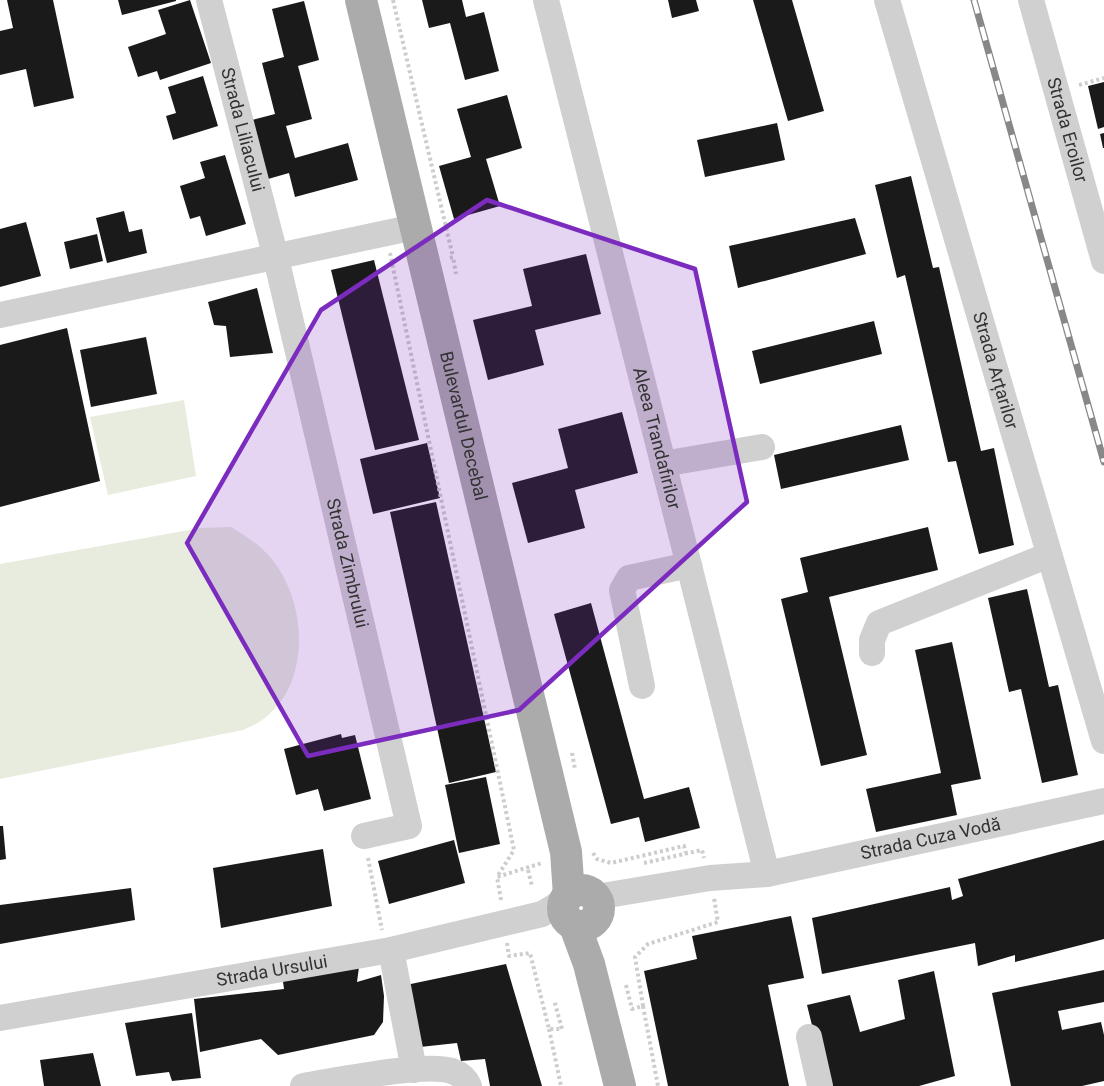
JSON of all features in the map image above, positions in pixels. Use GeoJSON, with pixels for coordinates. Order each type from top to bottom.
{"type":"FeatureCollection","features":[{"type":"Feature","properties":{"kind":"main road","name":"Bulevardul Decebal"},"geometry":{"type":"LineString","coordinates":[[361,0],[401,230],[439,260],[578,850],[577,908],[620,1086]]}},
{"type":"Feature","properties":{"kind":"street","name":"Strada Liliacului"},"geometry":{"type":"LineString","coordinates":[[209,0],[276,258]]}},
{"type":"Feature","properties":{"kind":"street","name":"Aleea Trandafirilor"},"geometry":{"type":"LineString","coordinates":[[546,0],[689,565],[762,875]]}},
{"type":"Feature","properties":{"kind":"street","name":"Strada Arțarilor"},"geometry":{"type":"LineString","coordinates":[[887,0],[1104,741]]}},
{"type":"Feature","properties":{"kind":"street","name":"Strada Eroilor"},"geometry":{"type":"LineString","coordinates":[[1031,0],[1099,224],[1104,261]]}},
{"type":"Feature","properties":{"kind":"street"},"geometry":{"type":"LineString","coordinates":[[0,315],[401,230]]}},
{"type":"Feature","properties":{"kind":"street","name":"Strada Zimbrului"},"geometry":{"type":"LineString","coordinates":[[276,258],[409,826],[364,836]]}},
{"type":"Feature","properties":{"kind":"street"},"geometry":{"type":"LineString","coordinates":[[663,464],[762,447]]}},
{"type":"Feature","properties":{"kind":"street"},"geometry":{"type":"LineString","coordinates":[[872,653],[872,640],[879,623],[1050,555]]}},
{"type":"Feature","properties":{"kind":"street"},"geometry":{"type":"LineString","coordinates":[[642,686],[622,590],[629,578],[689,565]]}},
{"type":"Feature","properties":{"kind":"street","name":"Strada Cuza Vodă"},"geometry":{"type":"LineString","coordinates":[[577,908],[713,890],[762,875],[1104,801]]}},
{"type":"Feature","properties":{"kind":"street","name":"Strada Cuza Vodă"},"geometry":{"type":"LineString","coordinates":[[577,908],[710,878],[762,875]]}},
{"type":"Feature","properties":{"kind":"street","name":"Strada Ursului"},"geometry":{"type":"LineString","coordinates":[[0,1018],[389,950],[577,908]]}},
{"type":"Feature","properties":{"kind":"street"},"geometry":{"type":"LineString","coordinates":[[389,950],[414,1070]]}},
{"type":"Feature","properties":{"kind":"street"},"geometry":{"type":"LineString","coordinates":[[808,1037],[820,1086]]}},
{"type":"Feature","properties":{"kind":"street"},"geometry":{"type":"LineString","coordinates":[[303,1086],[414,1070],[452,1071],[466,1079],[469,1086]]}},
{"type":"Feature","properties":{"kind":"path"},"geometry":{"type":"LineString","coordinates":[[393,0],[439,260],[458,280]]}},
{"type":"Feature","properties":{"kind":"path"},"geometry":{"type":"LineString","coordinates":[[401,230],[514,850],[497,878],[509,956],[530,953],[561,1086]]}},
{"type":"Feature","properties":{"kind":"path"},"geometry":{"type":"LineString","coordinates":[[568,741],[576,774]]}},
{"type":"Feature","properties":{"kind":"path"},"geometry":{"type":"LineString","coordinates":[[364,836],[389,950]]}},
{"type":"Feature","properties":{"kind":"path"},"geometry":{"type":"LineString","coordinates":[[578,850],[611,863],[684,846],[686,853],[640,864]]}},
{"type":"Feature","properties":{"kind":"path"},"geometry":{"type":"LineString","coordinates":[[497,878],[528,870],[532,886]]}},
{"type":"Feature","properties":{"kind":"path"},"geometry":{"type":"LineString","coordinates":[[658,1086],[635,957],[648,944],[718,922],[713,890]]}},
{"type":"Feature","properties":{"kind":"path"},"geometry":{"type":"LineString","coordinates":[[626,985],[632,1010],[644,1006]]}},
{"type":"Feature","properties":{"kind":"path"},"geometry":{"type":"LineString","coordinates":[[549,1029],[562,1029],[554,1000]]}},
{"type":"Feature","properties":{"kind":"highlighted area"},"geometry":{"type":"Polygon","coordinates":[[[487,200],[695,269],[747,502],[519,710],[308,756],[187,543],[321,310],[487,200]]]}},
{"type":"Feature","properties":{"kind":"shaded area"},"geometry":{"type":"Polygon","coordinates":[[[184,400],[196,476],[108,495],[90,417],[184,400]]]}},
{"type":"Feature","properties":{"kind":"shaded area"},"geometry":{"type":"Polygon","coordinates":[[[231,527],[258,545],[269,556],[290,590],[299,636],[297,660],[291,682],[280,702],[264,718],[243,730],[0,779],[0,564],[200,528],[231,527]]]}},
{"type":"Feature","properties":{"kind":"building"},"geometry":{"type":"Polygon","coordinates":[[[7,0],[53,0],[74,98],[34,107],[26,69],[0,75],[0,31],[13,28],[7,0]]]}},
{"type":"Feature","properties":{"kind":"building"},"geometry":{"type":"Polygon","coordinates":[[[118,0],[176,0],[176,1],[122,15],[118,0]]]}},
{"type":"Feature","properties":{"kind":"building"},"geometry":{"type":"Polygon","coordinates":[[[190,0],[211,63],[160,80],[157,71],[138,77],[128,47],[166,34],[158,10],[190,0]]]}},
{"type":"Feature","properties":{"kind":"building"},"geometry":{"type":"Polygon","coordinates":[[[422,0],[462,0],[466,17],[484,12],[499,71],[465,80],[450,23],[429,28],[422,0]]]}},
{"type":"Feature","properties":{"kind":"building"},"geometry":{"type":"Polygon","coordinates":[[[668,0],[696,0],[699,11],[672,18],[668,0]]]}},
{"type":"Feature","properties":{"kind":"building"},"geometry":{"type":"Polygon","coordinates":[[[753,0],[792,0],[824,111],[788,121],[753,0]]]}},
{"type":"Feature","properties":{"kind":"building"},"geometry":{"type":"Polygon","coordinates":[[[304,1],[319,60],[298,66],[312,119],[286,126],[295,158],[348,143],[358,180],[295,197],[289,173],[268,179],[252,120],[275,114],[262,63],[284,57],[272,9],[304,1]]]}},
{"type":"Feature","properties":{"kind":"building"},"geometry":{"type":"Polygon","coordinates":[[[203,76],[218,126],[173,140],[166,116],[176,113],[168,87],[203,76]]]}},
{"type":"Feature","properties":{"kind":"building"},"geometry":{"type":"Polygon","coordinates":[[[1104,82],[1104,127],[1098,129],[1088,86],[1104,82]]]}},
{"type":"Feature","properties":{"kind":"building"},"geometry":{"type":"Polygon","coordinates":[[[507,95],[522,148],[486,159],[500,206],[454,219],[439,166],[471,157],[457,109],[507,95]]]}},
{"type":"Feature","properties":{"kind":"building"},"geometry":{"type":"Polygon","coordinates":[[[777,123],[785,160],[705,177],[697,140],[777,123]]]}},
{"type":"Feature","properties":{"kind":"building"},"geometry":{"type":"Polygon","coordinates":[[[1104,133],[1104,148],[1103,148],[1100,134],[1104,133]]]}},
{"type":"Feature","properties":{"kind":"building"},"geometry":{"type":"Polygon","coordinates":[[[225,155],[246,224],[206,236],[200,216],[190,219],[180,186],[205,178],[200,162],[225,155]]]}},
{"type":"Feature","properties":{"kind":"building"},"geometry":{"type":"Polygon","coordinates":[[[911,176],[933,268],[939,267],[981,451],[994,448],[1014,545],[979,554],[956,461],[948,462],[905,275],[897,278],[875,185],[911,176]]]}},
{"type":"Feature","properties":{"kind":"building"},"geometry":{"type":"Polygon","coordinates":[[[124,211],[129,232],[142,229],[147,253],[107,263],[96,218],[124,211]]]}},
{"type":"Feature","properties":{"kind":"building"},"geometry":{"type":"Polygon","coordinates":[[[855,218],[866,254],[738,288],[729,246],[855,218]]]}},
{"type":"Feature","properties":{"kind":"building"},"geometry":{"type":"Polygon","coordinates":[[[26,222],[41,276],[0,287],[0,229],[26,222]]]}},
{"type":"Feature","properties":{"kind":"building"},"geometry":{"type":"Polygon","coordinates":[[[97,234],[103,261],[70,269],[64,242],[97,234]]]}},
{"type":"Feature","properties":{"kind":"building"},"geometry":{"type":"Polygon","coordinates":[[[586,254],[601,314],[535,330],[544,365],[488,380],[473,320],[532,306],[523,269],[586,254]]]}},
{"type":"Feature","properties":{"kind":"building"},"geometry":{"type":"Polygon","coordinates":[[[374,260],[419,440],[375,450],[331,270],[374,260]]]}},
{"type":"Feature","properties":{"kind":"building"},"geometry":{"type":"Polygon","coordinates":[[[257,288],[273,353],[230,357],[226,326],[214,325],[208,302],[257,288]]]}},
{"type":"Feature","properties":{"kind":"building"},"geometry":{"type":"Polygon","coordinates":[[[874,321],[882,354],[760,384],[752,351],[874,321]]]}},
{"type":"Feature","properties":{"kind":"building"},"geometry":{"type":"Polygon","coordinates":[[[67,328],[100,481],[0,507],[0,345],[67,328]]]}},
{"type":"Feature","properties":{"kind":"building"},"geometry":{"type":"Polygon","coordinates":[[[146,337],[157,394],[91,407],[80,350],[146,337]]]}},
{"type":"Feature","properties":{"kind":"building"},"geometry":{"type":"Polygon","coordinates":[[[622,412],[638,473],[575,490],[585,528],[528,543],[512,483],[568,468],[558,429],[622,412]]]}},
{"type":"Feature","properties":{"kind":"building"},"geometry":{"type":"Polygon","coordinates":[[[901,425],[909,460],[781,489],[774,455],[901,425]]]}},
{"type":"Feature","properties":{"kind":"building"},"geometry":{"type":"Polygon","coordinates":[[[427,443],[440,498],[373,514],[360,459],[427,443]]]}},
{"type":"Feature","properties":{"kind":"building"},"geometry":{"type":"Polygon","coordinates":[[[436,502],[496,772],[449,783],[390,512],[436,502]]]}},
{"type":"Feature","properties":{"kind":"building"},"geometry":{"type":"Polygon","coordinates":[[[928,527],[938,570],[829,597],[867,755],[821,766],[781,599],[808,592],[800,558],[928,527]]]}},
{"type":"Feature","properties":{"kind":"building"},"geometry":{"type":"Polygon","coordinates":[[[1027,589],[1049,687],[1058,685],[1078,775],[1042,783],[1021,689],[1009,692],[988,598],[1027,589]]]}},
{"type":"Feature","properties":{"kind":"building"},"geometry":{"type":"Polygon","coordinates":[[[591,603],[644,799],[689,787],[700,828],[645,842],[639,817],[611,824],[554,614],[591,603]]]}},
{"type":"Feature","properties":{"kind":"building"},"geometry":{"type":"Polygon","coordinates":[[[952,642],[981,779],[951,785],[957,815],[876,832],[866,789],[941,773],[915,650],[952,642]]]}},
{"type":"Feature","properties":{"kind":"building"},"geometry":{"type":"Polygon","coordinates":[[[341,734],[342,738],[355,735],[371,799],[324,811],[318,789],[296,795],[284,749],[341,734]]]}},
{"type":"Feature","properties":{"kind":"building"},"geometry":{"type":"Polygon","coordinates":[[[486,777],[500,844],[459,853],[445,785],[486,777]]]}},
{"type":"Feature","properties":{"kind":"building"},"geometry":{"type":"Polygon","coordinates":[[[0,826],[3,826],[6,859],[0,860],[0,826]]]}},
{"type":"Feature","properties":{"kind":"building"},"geometry":{"type":"Polygon","coordinates":[[[454,840],[465,883],[389,904],[378,861],[454,840]]]}},
{"type":"Feature","properties":{"kind":"building"},"geometry":{"type":"Polygon","coordinates":[[[1104,840],[1104,939],[1015,962],[1015,955],[978,966],[975,943],[822,974],[812,918],[950,887],[952,900],[963,896],[958,879],[1104,840]]]}},
{"type":"Feature","properties":{"kind":"building"},"geometry":{"type":"Polygon","coordinates":[[[323,849],[332,906],[221,928],[213,868],[323,849]]]}},
{"type":"Feature","properties":{"kind":"building"},"geometry":{"type":"Polygon","coordinates":[[[131,888],[135,920],[0,944],[0,905],[131,888]]]}},
{"type":"Feature","properties":{"kind":"building"},"geometry":{"type":"Polygon","coordinates":[[[791,916],[804,978],[768,985],[789,1086],[668,1086],[644,971],[697,959],[692,936],[791,916]]]}},
{"type":"Feature","properties":{"kind":"building"},"geometry":{"type":"Polygon","coordinates":[[[506,964],[542,1086],[490,1086],[485,1059],[461,1061],[457,1043],[420,1047],[406,985],[506,964]]]}},
{"type":"Feature","properties":{"kind":"building"},"geometry":{"type":"Polygon","coordinates":[[[359,967],[357,982],[381,975],[384,996],[383,1022],[374,1035],[278,1055],[261,1039],[200,1052],[194,999],[284,989],[282,974],[359,967]]]}},
{"type":"Feature","properties":{"kind":"building"},"geometry":{"type":"Polygon","coordinates":[[[1104,970],[1104,1002],[1058,1011],[1062,1030],[1101,1022],[1104,1035],[1104,1081],[1082,1086],[1011,1086],[992,993],[1104,970]]]}},
{"type":"Feature","properties":{"kind":"building"},"geometry":{"type":"Polygon","coordinates":[[[934,971],[955,1076],[919,1086],[827,1086],[807,1005],[850,995],[860,1032],[905,1019],[898,980],[934,971]]]}},
{"type":"Feature","properties":{"kind":"building"},"geometry":{"type":"Polygon","coordinates":[[[192,1013],[201,1078],[172,1081],[169,1072],[136,1076],[125,1023],[192,1013]]]}},
{"type":"Feature","properties":{"kind":"building"},"geometry":{"type":"Polygon","coordinates":[[[93,1053],[101,1086],[44,1086],[40,1060],[93,1053]]]}},
{"type":"Feature","properties":{"kind":"railway"},"geometry":{"type":"LineString","coordinates":[[974,0],[1104,462]]}}]}
